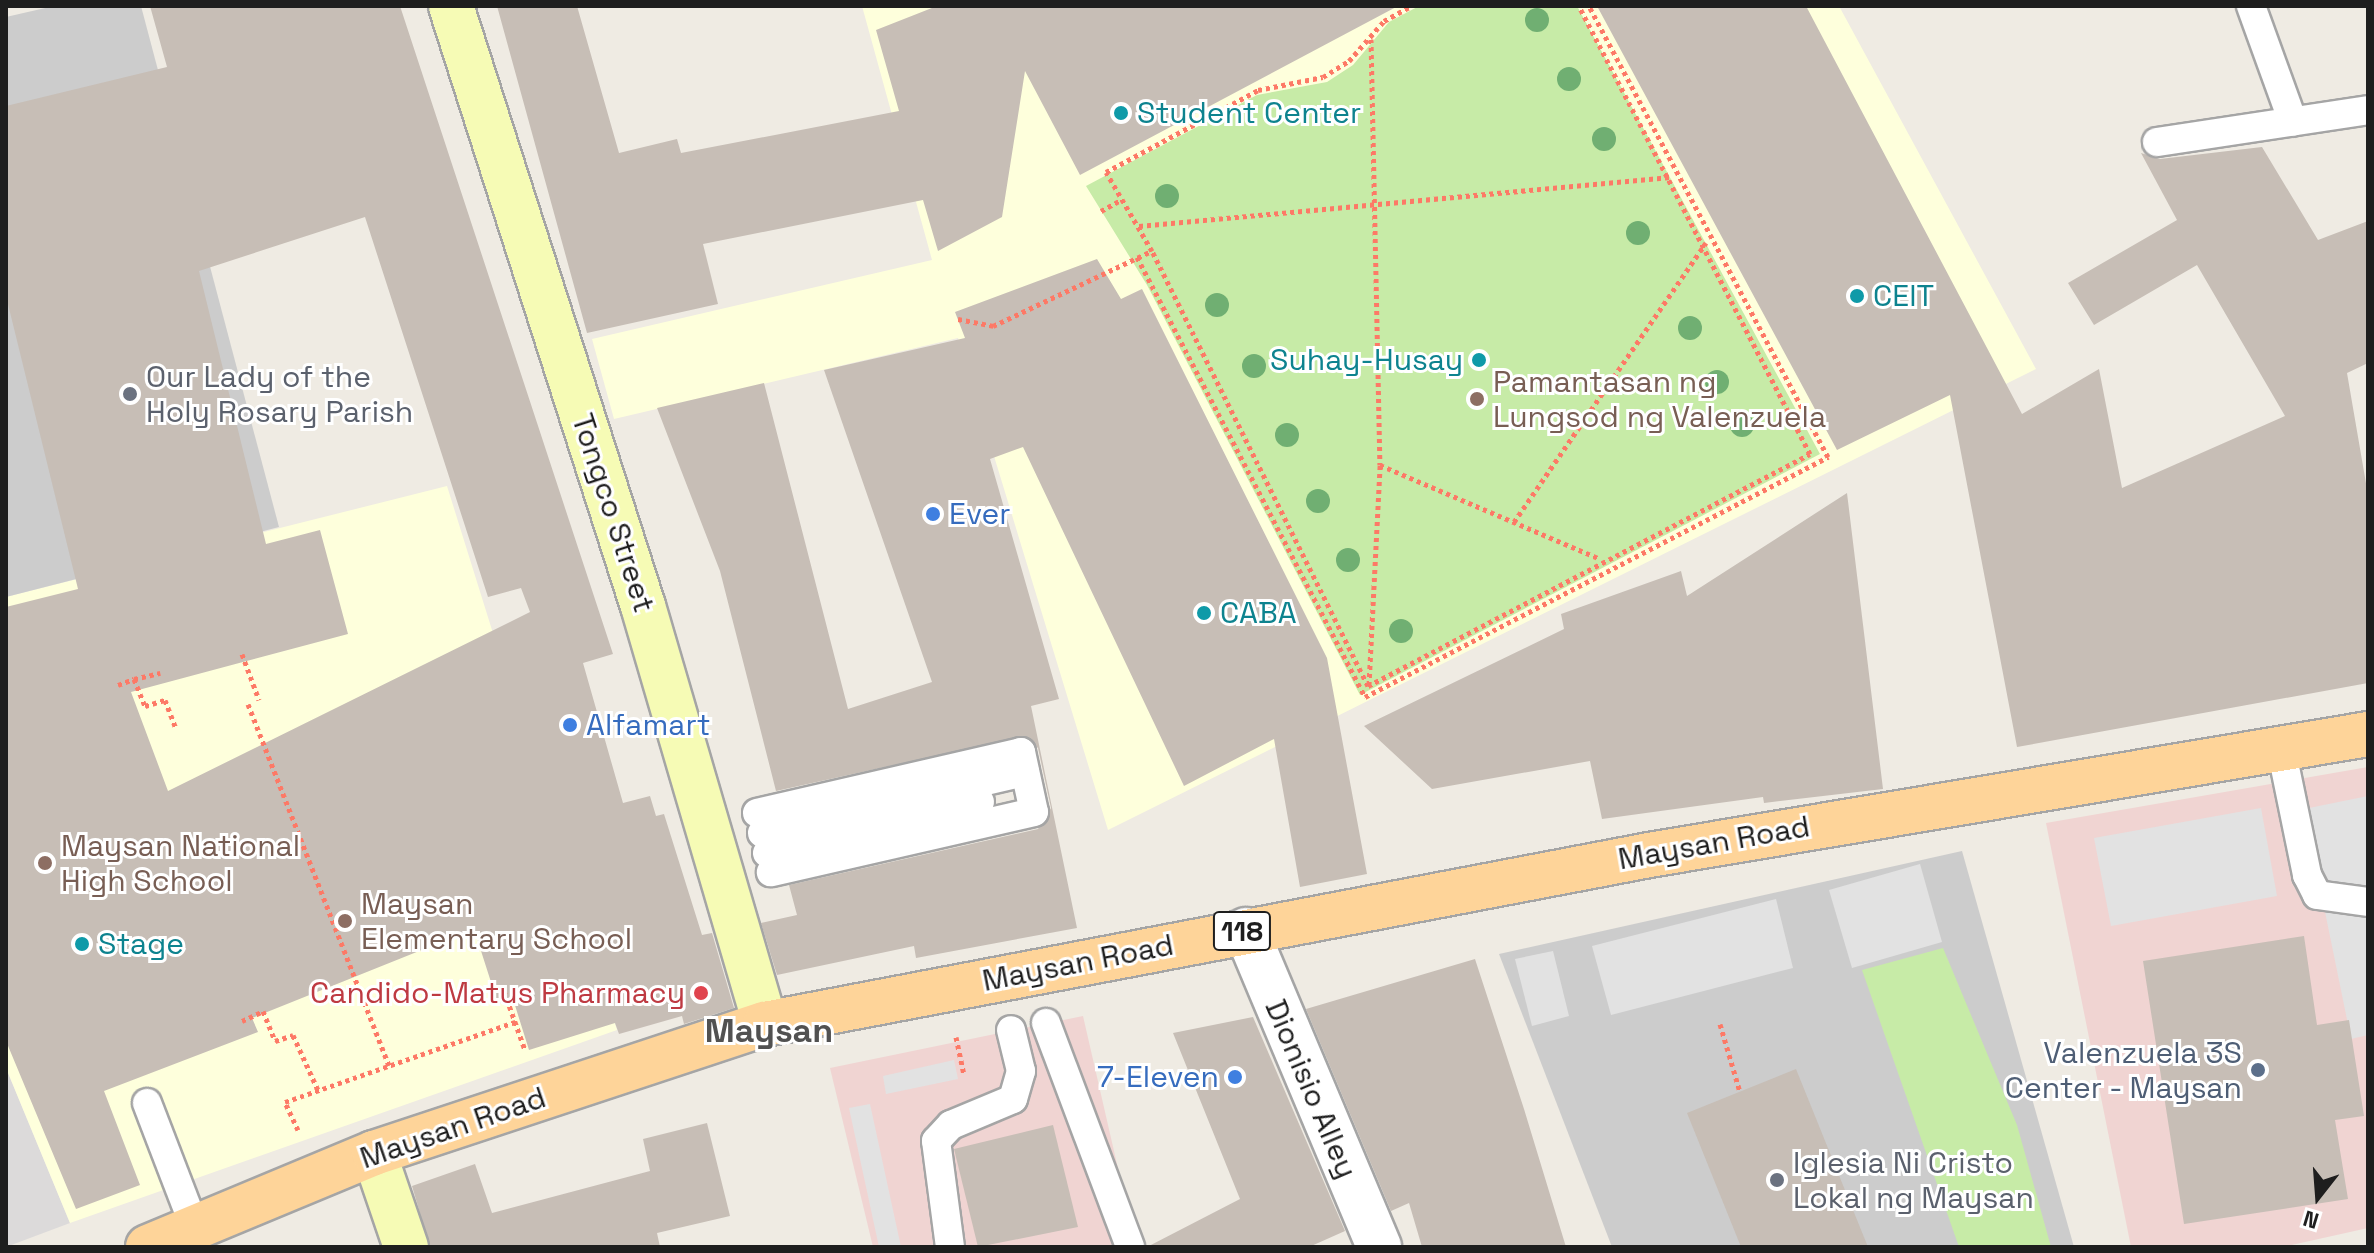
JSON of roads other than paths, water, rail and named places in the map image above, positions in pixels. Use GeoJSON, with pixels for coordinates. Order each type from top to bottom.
{"type":"FeatureCollection","features":[{"type":"Feature","properties":{"kind":"main road","name":"Maysan Road"},"geometry":{"type":"LineString","coordinates":[[148,1247],[374,1153],[765,1024],[1246,930],[1841,820],[2368,734]]}},
{"type":"Feature","properties":{"kind":"street","name":"Tongco Street"},"geometry":{"type":"LineString","coordinates":[[451,6],[643,606],[765,1024]]}},
{"type":"Feature","properties":{"kind":"street","name":"Dionisio Alley"},"geometry":{"type":"LineString","coordinates":[[1246,930],[1379,1247]]}},
{"type":"Feature","properties":{"kind":"street"},"geometry":{"type":"LineString","coordinates":[[374,1153],[406,1247]]}},
{"type":"Feature","properties":{"kind":"lane"},"geometry":{"type":"LineString","coordinates":[[2251,6],[2293,122]]}},
{"type":"Feature","properties":{"kind":"lane"},"geometry":{"type":"LineString","coordinates":[[2157,142],[2368,110]]}},
{"type":"Feature","properties":{"kind":"lane"},"geometry":{"type":"LineString","coordinates":[[2281,748],[2307,875],[2317,895],[2368,902]]}},
{"type":"Feature","properties":{"kind":"lane"},"geometry":{"type":"LineString","coordinates":[[1021,752],[1027,781],[1034,812],[764,843],[1021,752]]}},
{"type":"Feature","properties":{"kind":"lane"},"geometry":{"type":"LineString","coordinates":[[1046,1023],[1130,1247]]}},
{"type":"Feature","properties":{"kind":"lane"},"geometry":{"type":"LineString","coordinates":[[950,1247],[936,1141],[951,1125],[1013,1099],[1021,1071],[1011,1030]]}},
{"type":"Feature","properties":{"kind":"lane"},"geometry":{"type":"LineString","coordinates":[[147,1103],[195,1228]]}},
{"type":"Feature","properties":{"kind":"place","name":"Student Center"},"geometry":{"type":"Point","coordinates":[1121,113]}},
{"type":"Feature","properties":{"kind":"place","name":"CEIT"},"geometry":{"type":"Point","coordinates":[1857,296]}},
{"type":"Feature","properties":{"kind":"place","name":"Suhay-Husay"},"geometry":{"type":"Point","coordinates":[1479,360]}},
{"type":"Feature","properties":{"kind":"place","name":"Our Lady of the Holy Rosary Parish"},"geometry":{"type":"Point","coordinates":[130,394]}},
{"type":"Feature","properties":{"kind":"place","name":"Pamantasan ng Lungsod ng Valenzuela"},"geometry":{"type":"Point","coordinates":[1477,399]}},
{"type":"Feature","properties":{"kind":"place","name":"Ever"},"geometry":{"type":"Point","coordinates":[933,514]}},
{"type":"Feature","properties":{"kind":"place","name":"CABA"},"geometry":{"type":"Point","coordinates":[1204,613]}},
{"type":"Feature","properties":{"kind":"place","name":"Alfamart"},"geometry":{"type":"Point","coordinates":[570,725]}},
{"type":"Feature","properties":{"kind":"place","name":"Maysan National High School"},"geometry":{"type":"Point","coordinates":[45,863]}},
{"type":"Feature","properties":{"kind":"place","name":"Maysan Elementary School"},"geometry":{"type":"Point","coordinates":[345,921]}},
{"type":"Feature","properties":{"kind":"place","name":"Stage"},"geometry":{"type":"Point","coordinates":[82,944]}},
{"type":"Feature","properties":{"kind":"place","name":"Candido-Matus Pharmacy"},"geometry":{"type":"Point","coordinates":[701,993]}},
{"type":"Feature","properties":{"kind":"place","name":"Valenzuela 3S Center - Maysan"},"geometry":{"type":"Point","coordinates":[2258,1070]}},
{"type":"Feature","properties":{"kind":"place","name":"7-Eleven"},"geometry":{"type":"Point","coordinates":[1235,1077]}},
{"type":"Feature","properties":{"kind":"place","name":"Iglesia Ni Cristo Lokal ng Maysan"},"geometry":{"type":"Point","coordinates":[1777,1180]}},
{"type":"Feature","properties":{"kind":"district","name":"Maysan"},"geometry":{"type":"Point","coordinates":[769,1031]}}]}
